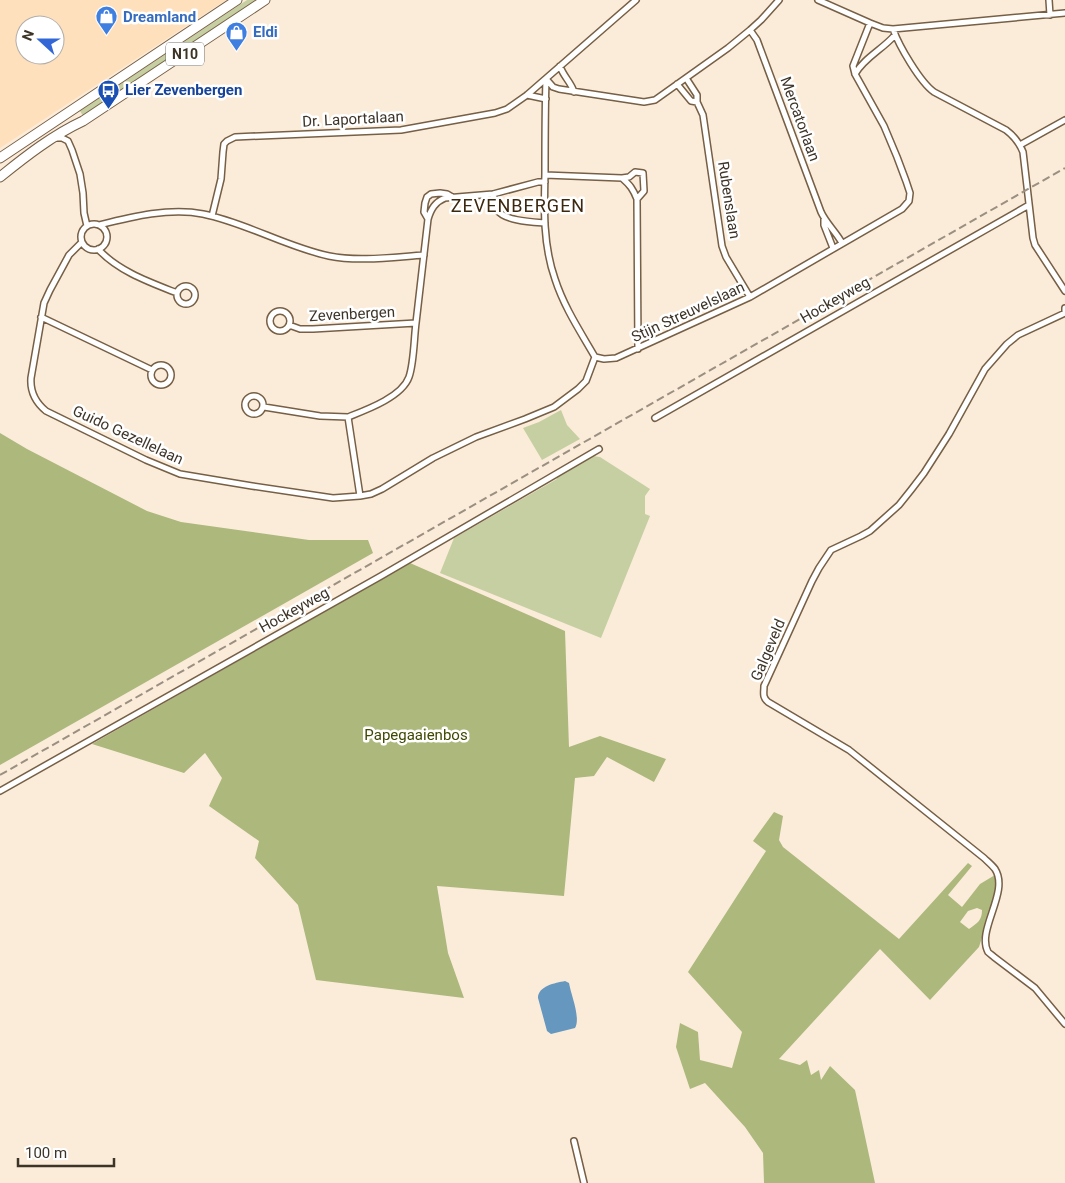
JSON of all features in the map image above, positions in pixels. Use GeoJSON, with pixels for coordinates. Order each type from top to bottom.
{"type":"FeatureCollection","features":[{"type":"Feature","properties":{"kind":"main road","name":"N10"},"geometry":{"type":"LineString","coordinates":[[0,158],[237,0]]}},
{"type":"Feature","properties":{"kind":"main road","name":"N10"},"geometry":{"type":"LineString","coordinates":[[0,177],[18,162],[54,138],[105,107],[266,0]]}},
{"type":"Feature","properties":{"kind":"street","name":"Dr. Laportalaan"},"geometry":{"type":"LineString","coordinates":[[212,216],[221,179],[224,144],[231,138],[401,130],[495,113],[512,106],[546,79],[636,0]]}},
{"type":"Feature","properties":{"kind":"street"},"geometry":{"type":"LineString","coordinates":[[546,79],[553,88],[644,102],[655,100],[728,48],[761,20],[779,0]]}},
{"type":"Feature","properties":{"kind":"street"},"geometry":{"type":"LineString","coordinates":[[818,0],[894,32],[926,86],[953,103],[1006,130],[1016,139],[1023,152],[1028,205],[1035,245],[1065,292]]}},
{"type":"Feature","properties":{"kind":"street"},"geometry":{"type":"LineString","coordinates":[[1049,0],[1050,15]]}},
{"type":"Feature","properties":{"kind":"street"},"geometry":{"type":"LineString","coordinates":[[855,74],[860,66],[879,50],[894,32],[1065,13]]}},
{"type":"Feature","properties":{"kind":"street"},"geometry":{"type":"LineString","coordinates":[[855,74],[853,66],[870,23]]}},
{"type":"Feature","properties":{"kind":"street","name":"Mercatorlaan"},"geometry":{"type":"LineString","coordinates":[[750,30],[757,40],[833,248]]}},
{"type":"Feature","properties":{"kind":"street"},"geometry":{"type":"LineString","coordinates":[[560,66],[562,72],[572,85],[574,92]]}},
{"type":"Feature","properties":{"kind":"street","name":"Stijn Streuvelslaan"},"geometry":{"type":"LineString","coordinates":[[595,356],[604,359],[616,358],[750,297],[902,209],[909,201],[910,193],[884,126],[855,74]]}},
{"type":"Feature","properties":{"kind":"street","name":"Rubenslaan"},"geometry":{"type":"LineString","coordinates":[[686,78],[697,95],[697,102],[703,115],[722,246],[726,257],[750,297]]}},
{"type":"Feature","properties":{"kind":"street"},"geometry":{"type":"LineString","coordinates":[[348,417],[360,496],[382,489],[433,458],[476,437],[554,407],[586,381],[595,356],[569,313],[554,279],[547,250],[545,223],[546,79]]}},
{"type":"Feature","properties":{"kind":"street"},"geometry":{"type":"LineString","coordinates":[[677,84],[691,101],[697,102]]}},
{"type":"Feature","properties":{"kind":"street"},"geometry":{"type":"LineString","coordinates":[[527,94],[546,99]]}},
{"type":"Feature","properties":{"kind":"street"},"geometry":{"type":"LineString","coordinates":[[1020,145],[1065,120]]}},
{"type":"Feature","properties":{"kind":"street"},"geometry":{"type":"LineString","coordinates":[[54,138],[62,138],[68,142],[71,127]]}},
{"type":"Feature","properties":{"kind":"street","name":"Guido Gezellelaan"},"geometry":{"type":"LineString","coordinates":[[68,142],[80,174],[87,226],[81,234],[82,242],[69,256],[44,304],[30,385],[35,399],[40,406],[46,411],[146,460],[180,474],[333,498],[360,496]]}},
{"type":"Feature","properties":{"kind":"street"},"geometry":{"type":"LineString","coordinates":[[545,175],[622,178],[629,177],[635,172],[643,173],[644,191],[637,199]]}},
{"type":"Feature","properties":{"kind":"street"},"geometry":{"type":"LineString","coordinates":[[622,178],[630,185],[637,199],[638,349]]}},
{"type":"Feature","properties":{"kind":"street","name":"Zevenbergen"},"geometry":{"type":"LineString","coordinates":[[264,407],[320,416],[348,417],[394,395],[405,385],[411,367],[430,210],[440,200],[452,197],[493,194],[538,182],[545,182]]}},
{"type":"Feature","properties":{"kind":"street","name":"Zevenbergen"},"geometry":{"type":"LineString","coordinates":[[428,219],[424,212],[427,197],[431,194],[447,194],[452,197]]}},
{"type":"Feature","properties":{"kind":"street"},"geometry":{"type":"LineString","coordinates":[[493,194],[497,211],[503,216],[545,223]]}},
{"type":"Feature","properties":{"kind":"street","name":"Hockeyweg"},"geometry":{"type":"LineString","coordinates":[[655,418],[1028,205]]}},
{"type":"Feature","properties":{"kind":"street"},"geometry":{"type":"LineString","coordinates":[[87,226],[172,212],[189,212],[233,222],[329,256],[349,259],[424,255]]}},
{"type":"Feature","properties":{"kind":"street","name":"Mercatorlaan"},"geometry":{"type":"LineString","coordinates":[[824,219],[842,243]]}},
{"type":"Feature","properties":{"kind":"street"},"geometry":{"type":"LineString","coordinates":[[98,225],[104,229],[106,235],[105,242],[98,249]]}},
{"type":"Feature","properties":{"kind":"street"},"geometry":{"type":"LineString","coordinates":[[82,242],[88,248],[98,249],[108,259],[148,282],[177,293]]}},
{"type":"Feature","properties":{"kind":"street","name":"Galgeveld"},"geometry":{"type":"LineString","coordinates":[[1065,308],[1065,313],[1012,339],[985,369],[960,415],[924,473],[899,505],[870,531],[831,550],[812,581],[764,686],[764,699],[849,750],[995,868],[998,878],[998,890],[987,931],[986,942],[988,951],[1035,988],[1065,1024]]}},
{"type":"Feature","properties":{"kind":"street","name":"Zevenbergen"},"geometry":{"type":"LineString","coordinates":[[282,311],[289,318],[289,326],[284,331],[277,331],[270,326],[270,317],[274,313],[282,311]]}},
{"type":"Feature","properties":{"kind":"street"},"geometry":{"type":"LineString","coordinates":[[41,317],[152,370]]}},
{"type":"Feature","properties":{"kind":"street","name":"Zevenbergen"},"geometry":{"type":"LineString","coordinates":[[289,326],[300,329],[312,329],[416,323]]}},
{"type":"Feature","properties":{"kind":"street"},"geometry":{"type":"LineString","coordinates":[[156,366],[166,366],[170,372],[170,379],[164,384],[158,384],[152,380],[152,370],[156,366]]}},
{"type":"Feature","properties":{"kind":"street","name":"Hockeyweg"},"geometry":{"type":"LineString","coordinates":[[0,791],[373,580],[599,449]]}},
{"type":"Feature","properties":{"kind":"street"},"geometry":{"type":"LineString","coordinates":[[574,1141],[584,1183]]}},
{"type":"Feature","properties":{"kind":"shaded area"},"geometry":{"type":"Polygon","coordinates":[[[0,0],[226,0],[0,148],[0,0]]]}},
{"type":"Feature","properties":{"kind":"green space"},"geometry":{"type":"Polygon","coordinates":[[[247,0],[258,0],[83,116],[80,111],[247,0]]]}},
{"type":"Feature","properties":{"kind":"green space"},"geometry":{"type":"Polygon","coordinates":[[[561,410],[567,425],[580,439],[542,460],[523,428],[561,410]]]}},
{"type":"Feature","properties":{"kind":"green space"},"geometry":{"type":"Polygon","coordinates":[[[0,433],[147,511],[181,522],[309,540],[368,540],[373,553],[0,765],[0,433]]]}},
{"type":"Feature","properties":{"kind":"green space"},"geometry":{"type":"Polygon","coordinates":[[[593,456],[600,457],[650,489],[645,496],[645,514],[650,516],[601,638],[440,573],[454,538],[557,479],[556,477],[593,456]]]}},
{"type":"Feature","properties":{"kind":"green space","name":"Papegaaienbos"},"geometry":{"type":"Polygon","coordinates":[[[410,563],[565,631],[569,747],[600,736],[666,759],[654,782],[607,757],[594,776],[575,778],[564,896],[437,886],[448,953],[464,998],[316,980],[298,905],[255,858],[259,841],[209,806],[222,778],[205,753],[184,773],[92,744],[410,563]]]}},
{"type":"Feature","properties":{"kind":"green space"},"geometry":{"type":"Polygon","coordinates":[[[774,812],[783,816],[779,840],[783,847],[899,939],[968,863],[972,866],[948,895],[962,907],[980,884],[995,875],[997,882],[995,896],[979,947],[930,1000],[880,949],[779,1059],[800,1065],[807,1060],[811,1075],[819,1070],[821,1080],[830,1066],[855,1090],[875,1183],[764,1183],[763,1153],[745,1127],[705,1083],[690,1089],[676,1047],[680,1023],[698,1032],[700,1060],[732,1068],[742,1032],[688,972],[766,851],[753,841],[774,812]],[[977,908],[968,911],[960,922],[969,929],[980,919],[982,910],[977,908]]]}},
{"type":"Feature","properties":{"kind":"water"},"geometry":{"type":"Polygon","coordinates":[[[565,981],[569,983],[577,1024],[575,1028],[551,1034],[547,1031],[538,998],[539,994],[548,986],[565,981]]]}},
{"type":"Feature","properties":{"kind":"railway"},"geometry":{"type":"LineString","coordinates":[[0,775],[1065,168]]}},
{"type":"Feature","properties":{"kind":"place","name":"Dreamland"},"geometry":{"type":"Point","coordinates":[107,36]}},
{"type":"Feature","properties":{"kind":"place","name":"Eldi"},"geometry":{"type":"Point","coordinates":[237,51]}},
{"type":"Feature","properties":{"kind":"place","name":"Lier Zevenbergen"},"geometry":{"type":"Point","coordinates":[109,109]}},
{"type":"Feature","properties":{"kind":"district","name":"ZEVENBERGEN"},"geometry":{"type":"Point","coordinates":[518,205]}}]}
